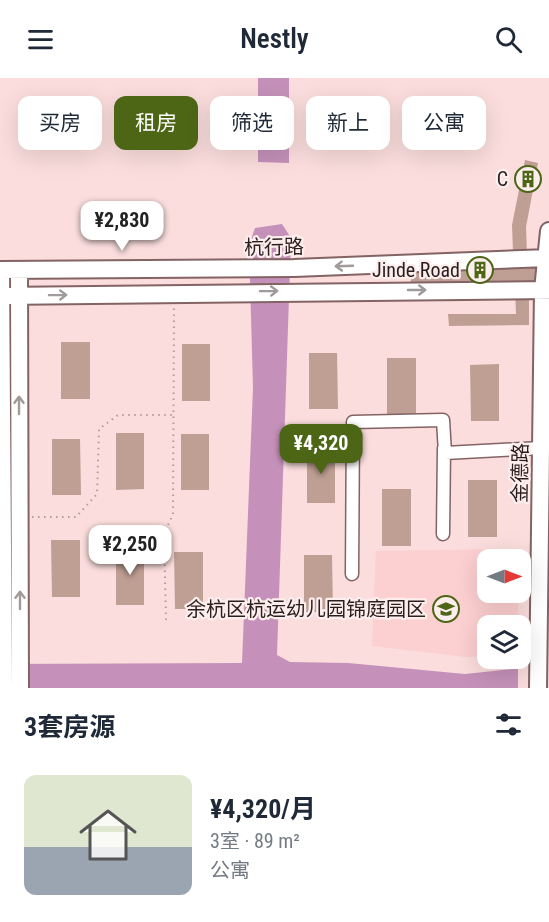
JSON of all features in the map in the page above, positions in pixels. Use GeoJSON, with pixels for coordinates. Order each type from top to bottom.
{"type":"FeatureCollection","features":[{"type":"Feature","properties":{"kind":"street","name":"金德路"},"geometry":{"type":"LineString","coordinates":[[538,688],[541,448],[549,231]]}},
{"type":"Feature","properties":{"kind":"street","name":"杭行路"},"geometry":{"type":"LineString","coordinates":[[1,270],[294,268],[547,258]]}},
{"type":"Feature","properties":{"kind":"street"},"geometry":{"type":"LineString","coordinates":[[1,270],[12,658],[20,688]]}},
{"type":"Feature","properties":{"kind":"street"},"geometry":{"type":"LineString","coordinates":[[4,688],[12,658],[20,517],[19,270]]}},
{"type":"Feature","properties":{"kind":"street"},"geometry":{"type":"LineString","coordinates":[[1,296],[243,291],[546,290]]}},
{"type":"Feature","properties":{"kind":"street"},"geometry":{"type":"LineString","coordinates":[[352,574],[353,422],[443,420],[443,534]]}},
{"type":"Feature","properties":{"kind":"street"},"geometry":{"type":"LineString","coordinates":[[444,447],[445,453],[541,448]]}},
{"type":"Feature","properties":{"kind":"path"},"geometry":{"type":"LineString","coordinates":[[521,218],[532,167]]}},
{"type":"Feature","properties":{"kind":"path"},"geometry":{"type":"LineString","coordinates":[[166,620],[164,534],[173,514],[174,293]]}},
{"type":"Feature","properties":{"kind":"path"},"geometry":{"type":"LineString","coordinates":[[454,320],[495,320]]}},
{"type":"Feature","properties":{"kind":"path"},"geometry":{"type":"LineString","coordinates":[[20,517],[76,517],[97,494],[99,429],[117,416],[174,415]]}},
{"type":"Feature","properties":{"kind":"shaded area"},"geometry":{"type":"Polygon","coordinates":[[[258,78],[289,78],[289,96],[258,96],[258,78]]]}},
{"type":"Feature","properties":{"kind":"shaded area"},"geometry":{"type":"Polygon","coordinates":[[[258,150],[289,150],[289,163],[258,162],[258,150]]]}},
{"type":"Feature","properties":{"kind":"shaded area"},"geometry":{"type":"Polygon","coordinates":[[[282,224],[291,238],[277,655],[290,662],[348,663],[465,674],[531,669],[531,667],[549,665],[549,688],[0,688],[0,664],[242,663],[253,388],[249,245],[255,228],[282,224]]]}},
{"type":"Feature","properties":{"kind":"shaded area","name":"余杭区杭运幼儿园锦庭园区"},"geometry":{"type":"Polygon","coordinates":[[[477,550],[477,603],[518,603],[519,615],[477,615],[477,656],[372,646],[376,551],[477,550]]]}},
{"type":"Feature","properties":{"kind":"pier"},"geometry":{"type":"Polygon","coordinates":[[[549,665],[549,688],[518,688],[518,669],[531,669],[531,667],[549,665]]]}},
{"type":"Feature","properties":{"kind":"building","name":"Jinde Road"},"geometry":{"type":"Polygon","coordinates":[[[525,160],[538,163],[526,227],[527,253],[549,253],[549,287],[529,287],[529,325],[449,326],[448,314],[516,314],[515,287],[411,287],[410,254],[513,252],[512,225],[525,160]]]}},
{"type":"Feature","properties":{"kind":"building"},"geometry":{"type":"Polygon","coordinates":[[[61,342],[90,342],[90,399],[61,399],[61,342]]]}},
{"type":"Feature","properties":{"kind":"building"},"geometry":{"type":"Polygon","coordinates":[[[182,344],[210,344],[210,401],[182,401],[182,344]]]}},
{"type":"Feature","properties":{"kind":"building"},"geometry":{"type":"Polygon","coordinates":[[[309,353],[337,353],[338,409],[309,409],[309,353]]]}},
{"type":"Feature","properties":{"kind":"building"},"geometry":{"type":"Polygon","coordinates":[[[387,358],[416,358],[416,415],[387,415],[387,358]]]}},
{"type":"Feature","properties":{"kind":"building"},"geometry":{"type":"Polygon","coordinates":[[[499,364],[499,421],[471,421],[470,365],[499,364]]]}},
{"type":"Feature","properties":{"kind":"building"},"geometry":{"type":"Polygon","coordinates":[[[116,433],[144,433],[144,489],[116,490],[116,433]]]}},
{"type":"Feature","properties":{"kind":"building"},"geometry":{"type":"Polygon","coordinates":[[[181,434],[209,434],[209,490],[181,490],[181,434]]]}},
{"type":"Feature","properties":{"kind":"building"},"geometry":{"type":"Polygon","coordinates":[[[52,439],[80,439],[81,495],[52,495],[52,439]]]}},
{"type":"Feature","properties":{"kind":"building"},"geometry":{"type":"Polygon","coordinates":[[[307,447],[335,447],[335,503],[307,503],[307,447]]]}},
{"type":"Feature","properties":{"kind":"building"},"geometry":{"type":"Polygon","coordinates":[[[468,480],[497,480],[497,537],[468,537],[468,480]]]}},
{"type":"Feature","properties":{"kind":"building"},"geometry":{"type":"Polygon","coordinates":[[[382,489],[411,489],[411,546],[382,546],[382,489]]]}},
{"type":"Feature","properties":{"kind":"building"},"geometry":{"type":"Polygon","coordinates":[[[51,540],[80,540],[80,597],[52,597],[51,540]]]}},
{"type":"Feature","properties":{"kind":"building"},"geometry":{"type":"Polygon","coordinates":[[[116,548],[144,548],[144,605],[116,605],[116,548]]]}},
{"type":"Feature","properties":{"kind":"building"},"geometry":{"type":"Polygon","coordinates":[[[174,552],[203,552],[203,609],[175,609],[174,552]]]}},
{"type":"Feature","properties":{"kind":"building"},"geometry":{"type":"Polygon","coordinates":[[[304,555],[332,555],[333,612],[304,612],[304,555]]]}},
{"type":"Feature","properties":{"kind":"place","name":"C"},"geometry":{"type":"Point","coordinates":[528,179]}},
{"type":"Feature","properties":{"kind":"place","name":"Jinde Road"},"geometry":{"type":"Point","coordinates":[480,270]}},
{"type":"Feature","properties":{"kind":"place","name":"余杭区杭运幼儿园锦庭园区"},"geometry":{"type":"Point","coordinates":[446,609]}}]}
